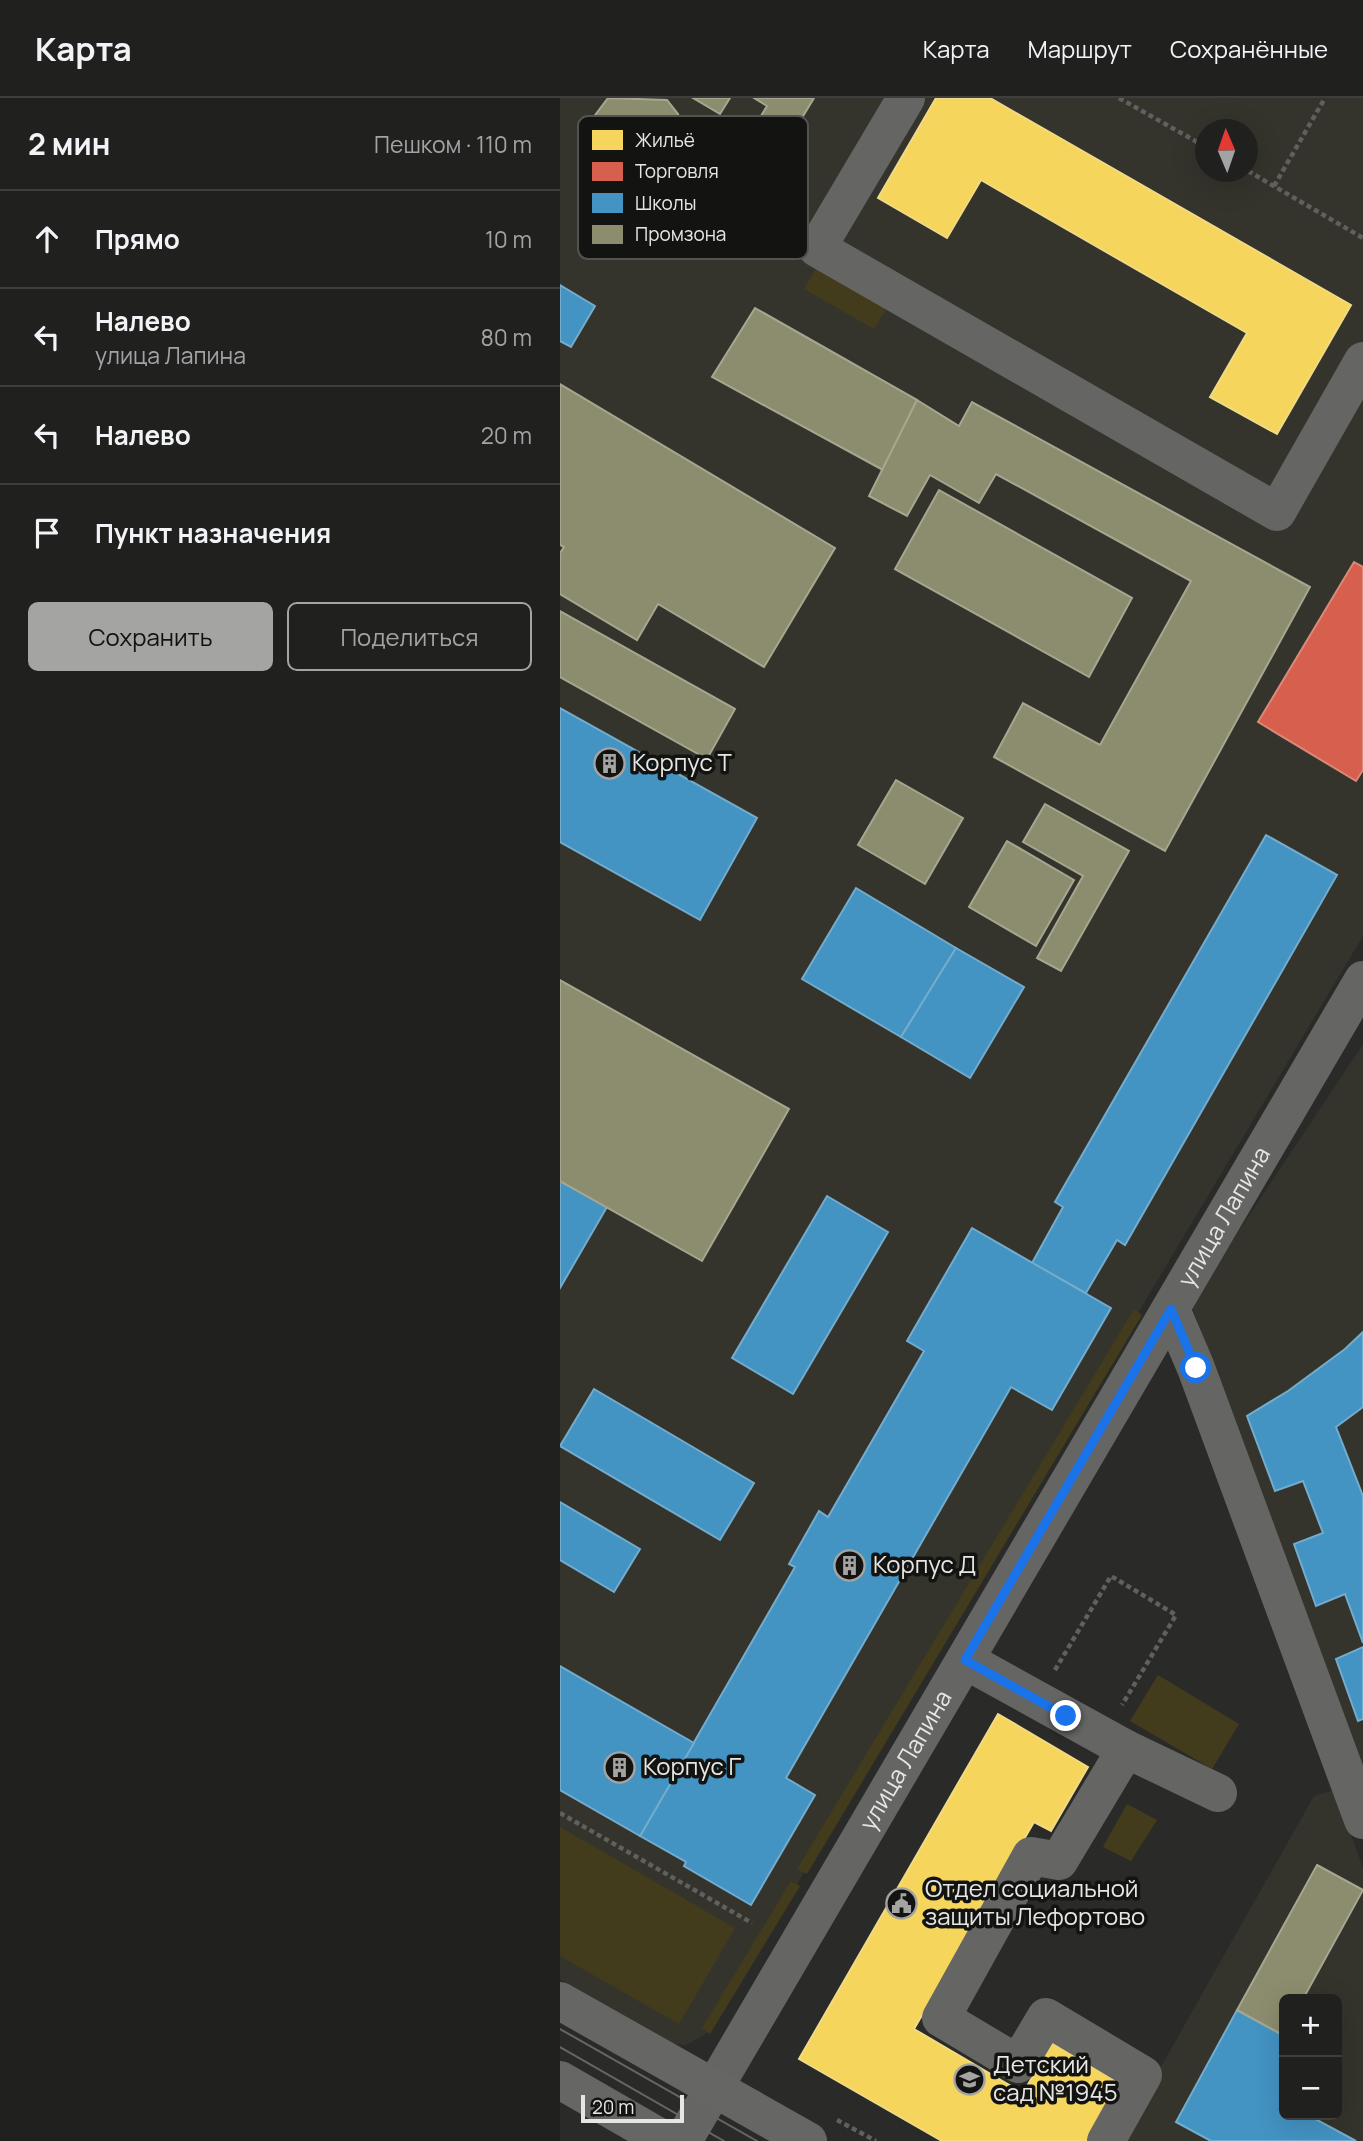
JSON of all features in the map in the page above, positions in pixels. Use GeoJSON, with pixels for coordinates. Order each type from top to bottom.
{"type":"FeatureCollection","features":[{"type":"Feature","properties":{"kind":"main road"},"geometry":{"type":"LineString","coordinates":[[560,2001],[808,2141]]}},
{"type":"Feature","properties":{"kind":"main road"},"geometry":{"type":"LineString","coordinates":[[560,2080],[666,2141]]}},
{"type":"Feature","properties":{"kind":"street"},"geometry":{"type":"LineString","coordinates":[[906,98],[817,248],[1277,513],[1363,360]]}},
{"type":"Feature","properties":{"kind":"street","name":"улица Лапина"},"geometry":{"type":"LineString","coordinates":[[683,2141],[1361,988]]}},
{"type":"Feature","properties":{"kind":"street"},"geometry":{"type":"LineString","coordinates":[[1171,1309],[1196,1368],[1363,1820]]}},
{"type":"Feature","properties":{"kind":"street"},"geometry":{"type":"LineString","coordinates":[[965,1660],[1126,1749],[1218,1793]]}},
{"type":"Feature","properties":{"kind":"street"},"geometry":{"type":"LineString","coordinates":[[1106,2141],[1143,2075],[1046,2017],[1018,2064],[941,2018],[1031,1856],[1059,1861],[1126,1749]]}},
{"type":"Feature","properties":{"kind":"path"},"geometry":{"type":"LineString","coordinates":[[1119,98],[1195,142]]}},
{"type":"Feature","properties":{"kind":"path"},"geometry":{"type":"LineString","coordinates":[[1273,186],[1325,98]]}},
{"type":"Feature","properties":{"kind":"path"},"geometry":{"type":"LineString","coordinates":[[1258,178],[1363,238]]}},
{"type":"Feature","properties":{"kind":"path"},"geometry":{"type":"LineString","coordinates":[[1048,1681],[1111,1576],[1176,1615],[1120,1708]]}},
{"type":"Feature","properties":{"kind":"path"},"geometry":{"type":"LineString","coordinates":[[560,1813],[752,1923]]}},
{"type":"Feature","properties":{"kind":"shaded area"},"geometry":{"type":"Polygon","coordinates":[[[560,98],[1363,98],[1363,936],[709,2032],[686,2045],[672,2044],[560,1980],[560,98]]]}},
{"type":"Feature","properties":{"kind":"shaded area"},"geometry":{"type":"Polygon","coordinates":[[[820,261],[891,301],[874,329],[804,289],[820,261]]]}},
{"type":"Feature","properties":{"kind":"shaded area"},"geometry":{"type":"Polygon","coordinates":[[[1363,1044],[1363,1782],[1191,1303],[1363,1044]]]}},
{"type":"Feature","properties":{"kind":"shaded area"},"geometry":{"type":"Polygon","coordinates":[[[1134,1309],[1142,1315],[807,1874],[797,1869],[1134,1309]]]}},
{"type":"Feature","properties":{"kind":"shaded area"},"geometry":{"type":"Polygon","coordinates":[[[1158,1675],[1239,1724],[1212,1769],[1130,1721],[1158,1675]]]}},
{"type":"Feature","properties":{"kind":"shaded area"},"geometry":{"type":"Polygon","coordinates":[[[1335,1790],[1363,1868],[1363,2141],[1119,2141],[1314,1796],[1335,1790]]]}},
{"type":"Feature","properties":{"kind":"shaded area"},"geometry":{"type":"Polygon","coordinates":[[[1127,1804],[1157,1820],[1131,1861],[1103,1847],[1127,1804]]]}},
{"type":"Feature","properties":{"kind":"shaded area"},"geometry":{"type":"Polygon","coordinates":[[[560,1827],[735,1928],[679,2024],[560,1956],[560,1827]]]}},
{"type":"Feature","properties":{"kind":"shaded area"},"geometry":{"type":"Polygon","coordinates":[[[791,1881],[800,1886],[710,2034],[702,2028],[791,1881]]]}},
{"type":"Feature","properties":{"kind":"building: Жильё"},"geometry":{"type":"Polygon","coordinates":[[[936,98],[990,98],[1351,305],[1277,434],[1210,397],[1247,333],[981,180],[947,238],[878,198],[936,98]]]}},
{"type":"Feature","properties":{"kind":"building: Жильё"},"geometry":{"type":"Polygon","coordinates":[[[998,1714],[1088,1767],[1051,1831],[1034,1822],[914,2029],[1023,2093],[1052,2043],[1124,2085],[1091,2141],[942,2141],[799,2059],[998,1714]]]}},
{"type":"Feature","properties":{"kind":"building: Торговля"},"geometry":{"type":"Polygon","coordinates":[[[1354,562],[1363,567],[1363,770],[1356,781],[1258,722],[1354,562]]]}},
{"type":"Feature","properties":{"kind":"building: Школы"},"geometry":{"type":"Polygon","coordinates":[[[560,285],[595,306],[571,347],[560,341],[560,285]]]}},
{"type":"Feature","properties":{"kind":"building: Школы","name":"Корпус Т"},"geometry":{"type":"Polygon","coordinates":[[[560,708],[757,818],[700,920],[560,842],[560,708]]]}},
{"type":"Feature","properties":{"kind":"building: Школы"},"geometry":{"type":"Polygon","coordinates":[[[1266,835],[1337,875],[1125,1245],[1117,1240],[1086,1293],[1032,1263],[1063,1207],[1055,1202],[1266,835]]]}},
{"type":"Feature","properties":{"kind":"building: Школы"},"geometry":{"type":"Polygon","coordinates":[[[856,888],[956,948],[901,1037],[802,979],[856,888]]]}},
{"type":"Feature","properties":{"kind":"building: Школы"},"geometry":{"type":"Polygon","coordinates":[[[956,948],[1024,987],[970,1078],[901,1037],[956,948]]]}},
{"type":"Feature","properties":{"kind":"building: Школы"},"geometry":{"type":"Polygon","coordinates":[[[560,1181],[607,1207],[560,1288],[560,1181]]]}},
{"type":"Feature","properties":{"kind":"building: Школы"},"geometry":{"type":"Polygon","coordinates":[[[827,1196],[888,1232],[793,1394],[732,1358],[827,1196]]]}},
{"type":"Feature","properties":{"kind":"building: Школы","name":"Корпус Д"},"geometry":{"type":"Polygon","coordinates":[[[972,1228],[1111,1308],[1052,1410],[1011,1387],[786,1778],[815,1795],[751,1905],[684,1866],[686,1862],[640,1836],[795,1567],[789,1564],[819,1511],[828,1517],[924,1351],[907,1341],[972,1228]]]}},
{"type":"Feature","properties":{"kind":"building: Школы"},"geometry":{"type":"Polygon","coordinates":[[[1363,1332],[1363,1407],[1336,1427],[1363,1496],[1363,1643],[1345,1594],[1316,1606],[1294,1544],[1323,1533],[1303,1481],[1275,1491],[1247,1416],[1288,1391],[1345,1349],[1363,1332]]]}},
{"type":"Feature","properties":{"kind":"building: Школы"},"geometry":{"type":"Polygon","coordinates":[[[594,1389],[754,1483],[720,1540],[560,1446],[594,1389]]]}},
{"type":"Feature","properties":{"kind":"building: Школы"},"geometry":{"type":"Polygon","coordinates":[[[560,1502],[640,1549],[614,1592],[560,1560],[560,1502]]]}},
{"type":"Feature","properties":{"kind":"building: Школы"},"geometry":{"type":"Polygon","coordinates":[[[1363,1647],[1363,1719],[1358,1721],[1336,1659],[1363,1647]]]}},
{"type":"Feature","properties":{"kind":"building: Школы","name":"Корпус Г"},"geometry":{"type":"Polygon","coordinates":[[[560,1666],[694,1743],[640,1836],[560,1790],[560,1666]]]}},
{"type":"Feature","properties":{"kind":"building: Школы"},"geometry":{"type":"Polygon","coordinates":[[[1237,2010],[1279,2033],[1279,2120],[1317,2120],[1356,2141],[1211,2141],[1176,2122],[1237,2010]]]}},
{"type":"Feature","properties":{"kind":"building: Промзона"},"geometry":{"type":"Polygon","coordinates":[[[608,98],[667,100],[678,116],[594,116],[608,98]]]}},
{"type":"Feature","properties":{"kind":"building: Промзона"},"geometry":{"type":"Polygon","coordinates":[[[693,98],[730,98],[720,114],[693,98]]]}},
{"type":"Feature","properties":{"kind":"building: Промзона"},"geometry":{"type":"Polygon","coordinates":[[[754,98],[814,98],[803,116],[761,116],[767,106],[754,98]]]}},
{"type":"Feature","properties":{"kind":"building: Промзона"},"geometry":{"type":"Polygon","coordinates":[[[755,308],[917,400],[883,470],[712,377],[755,308]]]}},
{"type":"Feature","properties":{"kind":"building: Промзона"},"geometry":{"type":"Polygon","coordinates":[[[560,384],[835,548],[764,667],[658,604],[637,640],[560,594],[560,553],[564,547],[560,545],[560,384]]]}},
{"type":"Feature","properties":{"kind":"building: Промзона"},"geometry":{"type":"Polygon","coordinates":[[[917,400],[959,426],[972,402],[1310,587],[1165,851],[994,757],[1023,703],[1100,745],[1191,581],[996,474],[979,503],[930,475],[907,516],[869,496],[917,400]]]}},
{"type":"Feature","properties":{"kind":"building: Промзона"},"geometry":{"type":"Polygon","coordinates":[[[939,490],[1132,598],[1089,677],[895,569],[939,490]]]}},
{"type":"Feature","properties":{"kind":"building: Промзона"},"geometry":{"type":"Polygon","coordinates":[[[560,611],[735,709],[707,759],[560,677],[560,611]]]}},
{"type":"Feature","properties":{"kind":"building: Промзона"},"geometry":{"type":"Polygon","coordinates":[[[896,780],[963,818],[925,884],[858,845],[896,780]]]}},
{"type":"Feature","properties":{"kind":"building: Промзона"},"geometry":{"type":"Polygon","coordinates":[[[1045,804],[1129,851],[1061,971],[1037,958],[1083,876],[1023,842],[1045,804]]]}},
{"type":"Feature","properties":{"kind":"building: Промзона"},"geometry":{"type":"Polygon","coordinates":[[[1007,841],[1074,880],[1036,946],[969,907],[1007,841]]]}},
{"type":"Feature","properties":{"kind":"building: Промзона"},"geometry":{"type":"Polygon","coordinates":[[[560,980],[789,1109],[702,1261],[560,1181],[560,980]]]}},
{"type":"Feature","properties":{"kind":"building: Промзона"},"geometry":{"type":"Polygon","coordinates":[[[1317,1865],[1363,1890],[1306,1994],[1279,1994],[1279,2033],[1237,2010],[1317,1865]]]}},
{"type":"Feature","properties":{"kind":"tram line"},"geometry":{"type":"LineString","coordinates":[[560,2029],[757,2141]]}},
{"type":"Feature","properties":{"kind":"tram line"},"geometry":{"type":"LineString","coordinates":[[560,2047],[724,2141]]}},
{"type":"Feature","properties":{"kind":"place","name":"Корпус Т"},"geometry":{"type":"Point","coordinates":[609,763]}},
{"type":"Feature","properties":{"kind":"place","name":"Корпус Д"},"geometry":{"type":"Point","coordinates":[850,1565]}},
{"type":"Feature","properties":{"kind":"place","name":"Корпус Г"},"geometry":{"type":"Point","coordinates":[620,1767]}},
{"type":"Feature","properties":{"kind":"place","name":"Отдел социальной защиты Лефортово"},"geometry":{"type":"Point","coordinates":[902,1903]}},
{"type":"Feature","properties":{"kind":"place","name":"Детский сад №1945"},"geometry":{"type":"Point","coordinates":[970,2079]}},
{"type":"Feature","properties":{"kind":"route"},"geometry":{"type":"LineString","coordinates":[[1066,1716],[965,1660],[1171,1309],[1196,1368]]}}]}
